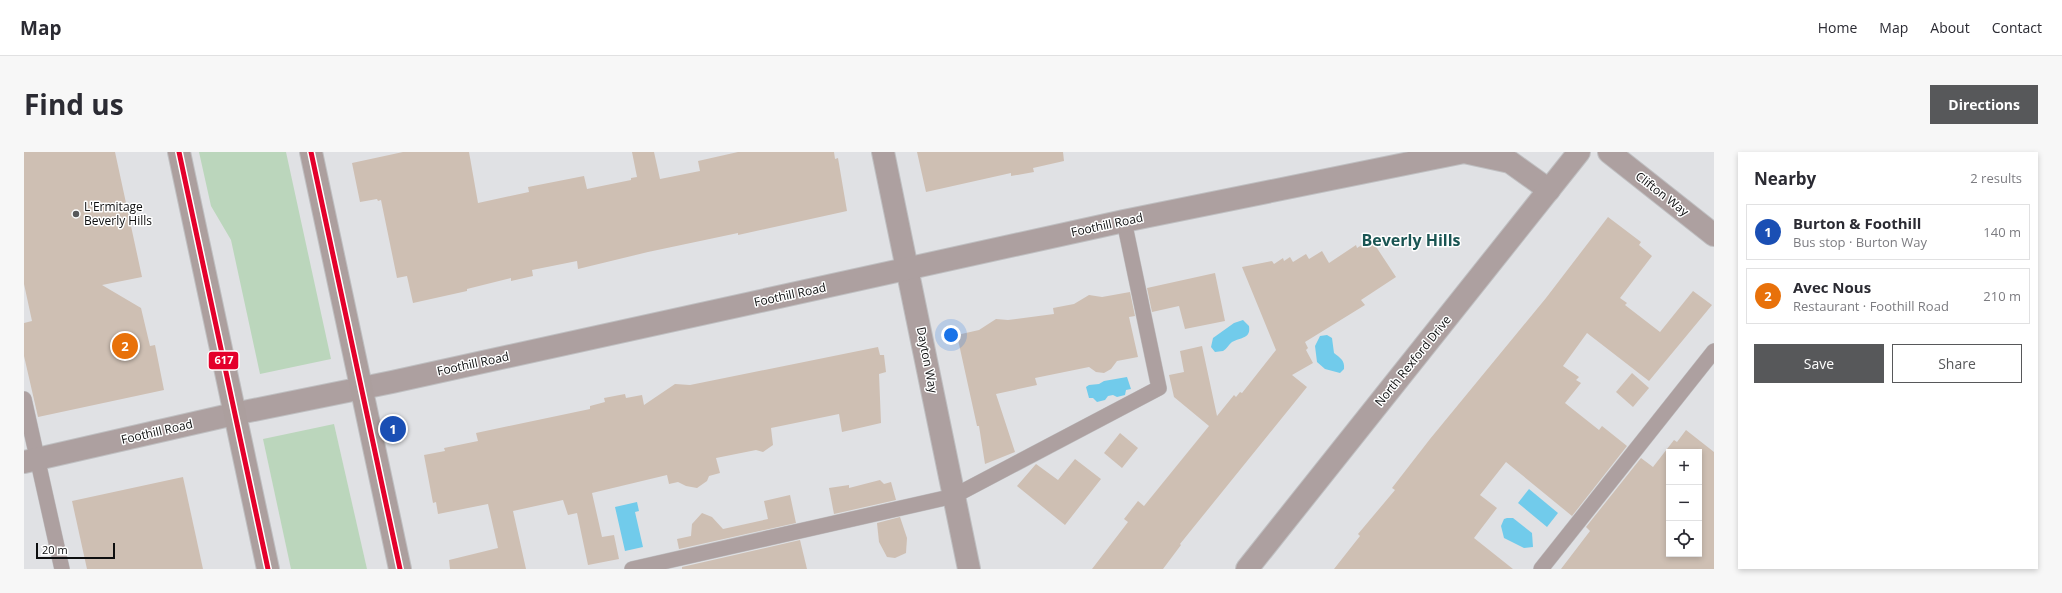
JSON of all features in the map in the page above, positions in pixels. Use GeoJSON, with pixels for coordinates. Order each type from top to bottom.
{"type":"FeatureCollection","features":[{"type":"Feature","properties":{"kind":"main road"},"geometry":{"type":"LineString","coordinates":[[179,152],[268,569]]}},
{"type":"Feature","properties":{"kind":"main road"},"geometry":{"type":"LineString","coordinates":[[311,152],[400,569]]}},
{"type":"Feature","properties":{"kind":"street","name":"Dayton Way"},"geometry":{"type":"LineString","coordinates":[[883,152],[909,269],[969,569]]}},
{"type":"Feature","properties":{"kind":"street","name":"Foothill Road"},"geometry":{"type":"LineString","coordinates":[[31,460],[234,414],[361,388],[1124,221],[1464,152],[1510,162],[1549,190]]}},
{"type":"Feature","properties":{"kind":"street","name":"North Rexford Drive"},"geometry":{"type":"LineString","coordinates":[[1247,569],[1579,152]]}},
{"type":"Feature","properties":{"kind":"street","name":"Clifton Way"},"geometry":{"type":"LineString","coordinates":[[1610,152],[1714,235]]}},
{"type":"Feature","properties":{"kind":"lane"},"geometry":{"type":"LineString","coordinates":[[632,569],[954,496],[1159,388],[1124,221]]}},
{"type":"Feature","properties":{"kind":"lane"},"geometry":{"type":"LineString","coordinates":[[1541,569],[1714,351]]}},
{"type":"Feature","properties":{"kind":"lane"},"geometry":{"type":"LineString","coordinates":[[24,399],[31,460],[62,569]]}},
{"type":"Feature","properties":{"kind":"green space"},"geometry":{"type":"Polygon","coordinates":[[[199,152],[286,152],[331,359],[260,374],[231,240],[211,206],[199,152]]]}},
{"type":"Feature","properties":{"kind":"green space"},"geometry":{"type":"Polygon","coordinates":[[[334,424],[367,569],[291,569],[263,439],[334,424]]]}},
{"type":"Feature","properties":{"kind":"water"},"geometry":{"type":"Polygon","coordinates":[[[1243,320],[1249,326],[1247,335],[1232,342],[1223,351],[1215,352],[1211,347],[1213,338],[1234,323],[1243,320]]]}},
{"type":"Feature","properties":{"kind":"water"},"geometry":{"type":"Polygon","coordinates":[[[1327,335],[1332,338],[1334,353],[1344,363],[1344,369],[1340,373],[1325,369],[1317,362],[1315,346],[1320,336],[1327,335]]]}},
{"type":"Feature","properties":{"kind":"water"},"geometry":{"type":"Polygon","coordinates":[[[1127,377],[1131,389],[1126,390],[1125,395],[1117,397],[1113,395],[1108,396],[1105,400],[1097,402],[1093,398],[1089,398],[1086,387],[1089,385],[1127,377]]]}},
{"type":"Feature","properties":{"kind":"water"},"geometry":{"type":"Polygon","coordinates":[[[1529,489],[1558,513],[1547,527],[1518,503],[1529,489]]]}},
{"type":"Feature","properties":{"kind":"water"},"geometry":{"type":"Polygon","coordinates":[[[637,502],[639,511],[635,512],[643,547],[625,551],[615,507],[637,502]]]}},
{"type":"Feature","properties":{"kind":"water"},"geometry":{"type":"Polygon","coordinates":[[[1513,518],[1532,533],[1533,547],[1524,548],[1504,538],[1501,526],[1504,519],[1513,518]]]}},
{"type":"Feature","properties":{"kind":"building"},"geometry":{"type":"Polygon","coordinates":[[[24,152],[115,152],[142,277],[102,285],[141,308],[150,346],[155,345],[164,390],[38,417],[24,356],[24,323],[32,321],[24,284],[24,152]]]}},
{"type":"Feature","properties":{"kind":"building"},"geometry":{"type":"Polygon","coordinates":[[[403,152],[469,152],[478,203],[529,192],[528,187],[584,176],[587,189],[631,180],[631,178],[637,177],[632,152],[654,152],[660,179],[700,171],[698,161],[738,152],[834,152],[835,159],[838,158],[847,211],[738,235],[738,233],[648,252],[578,269],[577,261],[532,270],[533,276],[511,281],[511,278],[467,289],[467,291],[413,303],[407,276],[397,278],[381,200],[378,201],[377,199],[360,202],[352,163],[403,152]]]}},
{"type":"Feature","properties":{"kind":"building"},"geometry":{"type":"Polygon","coordinates":[[[917,152],[1063,152],[1064,161],[1033,168],[1034,172],[1011,176],[1011,173],[926,192],[917,152]]]}},
{"type":"Feature","properties":{"kind":"building"},"geometry":{"type":"Polygon","coordinates":[[[1608,217],[1641,242],[1639,245],[1652,256],[1620,298],[1627,303],[1625,305],[1660,332],[1693,291],[1712,305],[1649,381],[1587,333],[1563,366],[1579,377],[1576,380],[1581,383],[1565,403],[1599,430],[1602,426],[1627,446],[1572,516],[1506,462],[1480,495],[1497,508],[1474,538],[1513,569],[1334,569],[1360,536],[1358,534],[1395,490],[1392,488],[1430,439],[1546,298],[1608,217]]]}},
{"type":"Feature","properties":{"kind":"building"},"geometry":{"type":"Polygon","coordinates":[[[1371,239],[1396,277],[1361,300],[1365,305],[1305,342],[1308,348],[1306,350],[1313,363],[1292,375],[1307,387],[1180,544],[1181,545],[1163,569],[1092,569],[1128,522],[1124,519],[1138,501],[1144,506],[1209,426],[1174,397],[1169,375],[1184,372],[1180,351],[1202,346],[1217,416],[1234,395],[1236,397],[1240,392],[1242,393],[1276,350],[1242,267],[1272,261],[1274,264],[1283,258],[1284,261],[1290,257],[1293,262],[1306,254],[1309,259],[1322,251],[1329,263],[1356,245],[1357,248],[1371,239]]]}},
{"type":"Feature","properties":{"kind":"building"},"geometry":{"type":"Polygon","coordinates":[[[1215,273],[1225,321],[1185,329],[1179,306],[1152,312],[1147,288],[1215,273]]]}},
{"type":"Feature","properties":{"kind":"building"},"geometry":{"type":"Polygon","coordinates":[[[1130,292],[1135,316],[1129,317],[1138,357],[1117,361],[1111,369],[1104,373],[1096,372],[1089,367],[1035,378],[1037,385],[996,394],[1015,452],[985,464],[979,426],[977,426],[957,335],[979,330],[996,319],[1008,320],[1054,314],[1053,308],[1074,304],[1089,295],[1102,297],[1130,292]]]}},
{"type":"Feature","properties":{"kind":"building"},"geometry":{"type":"Polygon","coordinates":[[[878,347],[880,355],[884,355],[886,372],[879,374],[881,423],[842,432],[839,414],[771,428],[773,445],[763,452],[756,450],[716,458],[720,473],[709,476],[707,481],[697,488],[686,486],[678,482],[669,484],[667,475],[592,493],[602,537],[614,535],[619,559],[588,565],[577,513],[568,515],[563,500],[513,511],[526,569],[450,569],[449,560],[498,548],[488,504],[438,514],[436,502],[433,503],[424,455],[445,451],[444,448],[478,441],[476,433],[590,409],[590,406],[605,402],[604,398],[625,394],[626,398],[642,395],[644,405],[675,384],[690,385],[878,347]]]}},
{"type":"Feature","properties":{"kind":"building"},"geometry":{"type":"Polygon","coordinates":[[[1632,373],[1649,388],[1633,407],[1616,392],[1632,373]]]}},
{"type":"Feature","properties":{"kind":"building"},"geometry":{"type":"Polygon","coordinates":[[[1686,430],[1714,452],[1714,569],[1561,569],[1590,531],[1586,527],[1641,458],[1653,467],[1666,450],[1666,557],[1702,557],[1702,449],[1667,449],[1674,440],[1677,442],[1686,430]]]}},
{"type":"Feature","properties":{"kind":"building"},"geometry":{"type":"Polygon","coordinates":[[[1120,433],[1138,448],[1122,468],[1104,453],[1120,433]]]}},
{"type":"Feature","properties":{"kind":"building"},"geometry":{"type":"Polygon","coordinates":[[[1075,459],[1101,479],[1065,525],[1017,486],[1036,464],[1058,480],[1075,459]]]}},
{"type":"Feature","properties":{"kind":"building"},"geometry":{"type":"Polygon","coordinates":[[[183,477],[203,569],[87,569],[72,501],[183,477]]]}},
{"type":"Feature","properties":{"kind":"building"},"geometry":{"type":"Polygon","coordinates":[[[880,480],[884,484],[891,482],[896,500],[834,514],[829,488],[849,485],[849,488],[880,480]]]}},
{"type":"Feature","properties":{"kind":"building"},"geometry":{"type":"Polygon","coordinates":[[[790,495],[796,523],[679,549],[677,539],[691,536],[692,524],[702,513],[712,517],[723,529],[768,519],[764,501],[790,495]]]}},
{"type":"Feature","properties":{"kind":"building"},"geometry":{"type":"Polygon","coordinates":[[[900,517],[907,538],[906,553],[895,558],[887,557],[879,542],[877,523],[900,517]]]}},
{"type":"Feature","properties":{"kind":"building"},"geometry":{"type":"Polygon","coordinates":[[[800,540],[807,569],[682,569],[682,567],[800,540]]]}},
{"type":"Feature","properties":{"kind":"transit line","name":"617"},"geometry":{"type":"LineString","coordinates":[[179,152],[268,569]]}},
{"type":"Feature","properties":{"kind":"transit line","name":"617"},"geometry":{"type":"LineString","coordinates":[[311,152],[400,569]]}},
{"type":"Feature","properties":{"kind":"place","name":"L'Ermitage Beverly Hills"},"geometry":{"type":"Point","coordinates":[76,214]}},
{"type":"Feature","properties":{"kind":"place","name":"Avec Nous"},"geometry":{"type":"Point","coordinates":[125,346]}},
{"type":"Feature","properties":{"kind":"place","name":"Burton & Foothill"},"geometry":{"type":"Point","coordinates":[393,429]}},
{"type":"Feature","properties":{"kind":"district","name":"Beverly Hills"},"geometry":{"type":"Point","coordinates":[1411,240]}}]}
